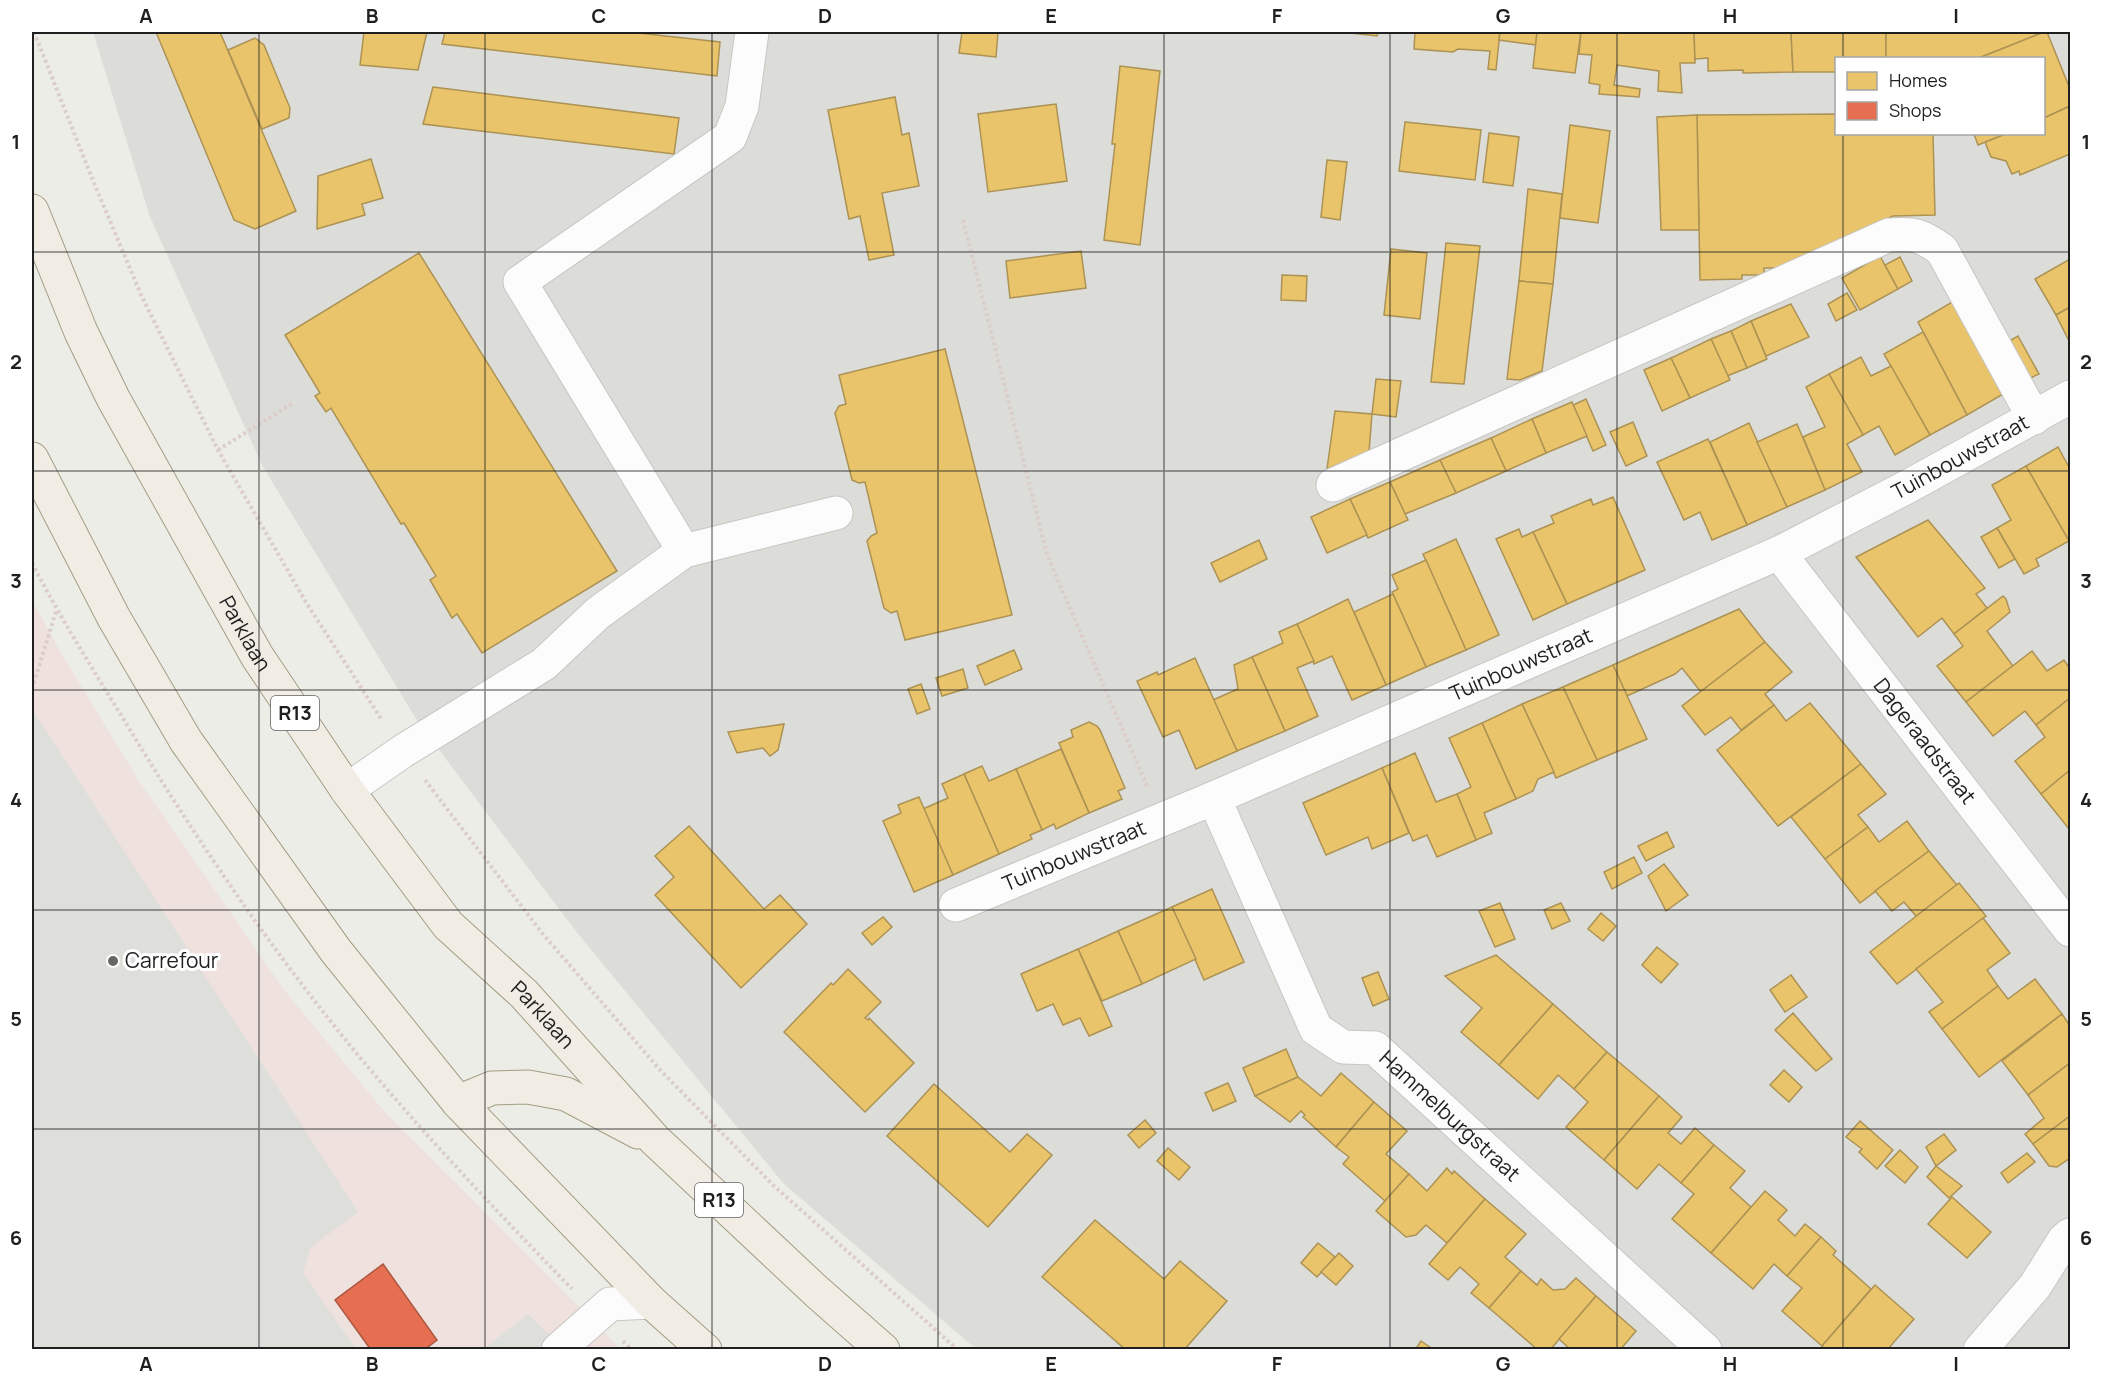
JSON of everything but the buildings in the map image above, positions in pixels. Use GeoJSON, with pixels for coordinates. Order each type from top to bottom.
{"type":"FeatureCollection","features":[{"type":"Feature","properties":{"kind":"main road","name":"Parklaan"},"geometry":{"type":"LineString","coordinates":[[32,211],[81,332],[113,399],[257,656],[346,790],[448,925],[524,994],[655,1140],[816,1291],[883,1350]]}},
{"type":"Feature","properties":{"kind":"main road"},"geometry":{"type":"LineString","coordinates":[[32,459],[114,618],[186,741],[336,951],[458,1102],[651,1302],[705,1350]]}},
{"type":"Feature","properties":{"kind":"main road","name":"Parklaan"},"geometry":{"type":"LineString","coordinates":[[458,1102],[492,1088],[528,1087],[566,1094],[655,1140]]}},
{"type":"Feature","properties":{"kind":"street"},"geometry":{"type":"LineString","coordinates":[[684,551],[520,282],[730,137],[742,106],[752,32]]}},
{"type":"Feature","properties":{"kind":"street"},"geometry":{"type":"LineString","coordinates":[[1333,485],[1889,235],[1912,233],[1927,239],[1942,250],[2034,418]]}},
{"type":"Feature","properties":{"kind":"street","name":"Tuinbouwstraat"},"geometry":{"type":"LineString","coordinates":[[956,904],[1214,798],[1779,553],[2070,398]]}},
{"type":"Feature","properties":{"kind":"street"},"geometry":{"type":"LineString","coordinates":[[346,790],[403,750],[544,664],[598,613],[684,551],[836,513]]}},
{"type":"Feature","properties":{"kind":"street","name":"Dageraadstraat"},"geometry":{"type":"LineString","coordinates":[[1779,553],[2070,930]]}},
{"type":"Feature","properties":{"kind":"street","name":"Hammelburgstraat"},"geometry":{"type":"LineString","coordinates":[[1214,798],[1316,1029],[1343,1047],[1375,1048],[1705,1350]]}},
{"type":"Feature","properties":{"kind":"street"},"geometry":{"type":"LineString","coordinates":[[1980,1350],[2035,1287],[2064,1240],[2070,1235]]}},
{"type":"Feature","properties":{"kind":"street"},"geometry":{"type":"LineString","coordinates":[[558,1350],[610,1304],[651,1302]]}},
{"type":"Feature","properties":{"kind":"path"},"geometry":{"type":"LineString","coordinates":[[963,220],[1047,555],[1161,819]]}},
{"type":"Feature","properties":{"kind":"path"},"geometry":{"type":"LineString","coordinates":[[218,450],[293,403]]}},
{"type":"Feature","properties":{"kind":"path"},"geometry":{"type":"LineString","coordinates":[[32,563],[56,610],[196,835],[297,976],[367,1065],[425,1132],[597,1316]]}},
{"type":"Feature","properties":{"kind":"path"},"geometry":{"type":"LineString","coordinates":[[32,689],[56,610]]}},
{"type":"Feature","properties":{"kind":"shaded area"},"geometry":{"type":"Polygon","coordinates":[[[93,32],[2070,32],[2070,1349],[976,1349],[784,1184],[575,930],[418,722],[262,465],[150,217],[93,32]]]}},
{"type":"Feature","properties":{"kind":"shaded area","name":"Carrefour"},"geometry":{"type":"Polygon","coordinates":[[[32,600],[61,653],[137,778],[285,991],[384,1111],[621,1349],[32,1349],[32,600]]]}},
{"type":"Feature","properties":{"kind":"shaded area","name":"Carrefour"},"geometry":{"type":"Polygon","coordinates":[[[32,709],[358,1212],[311,1247],[303,1273],[356,1349],[32,1349],[32,709]]]}},
{"type":"Feature","properties":{"kind":"shaded area"},"geometry":{"type":"Polygon","coordinates":[[[528,1314],[563,1349],[482,1350],[528,1314]]]}},
{"type":"Feature","properties":{"kind":"place","name":"Carrefour"},"geometry":{"type":"Point","coordinates":[113,961]}}]}
